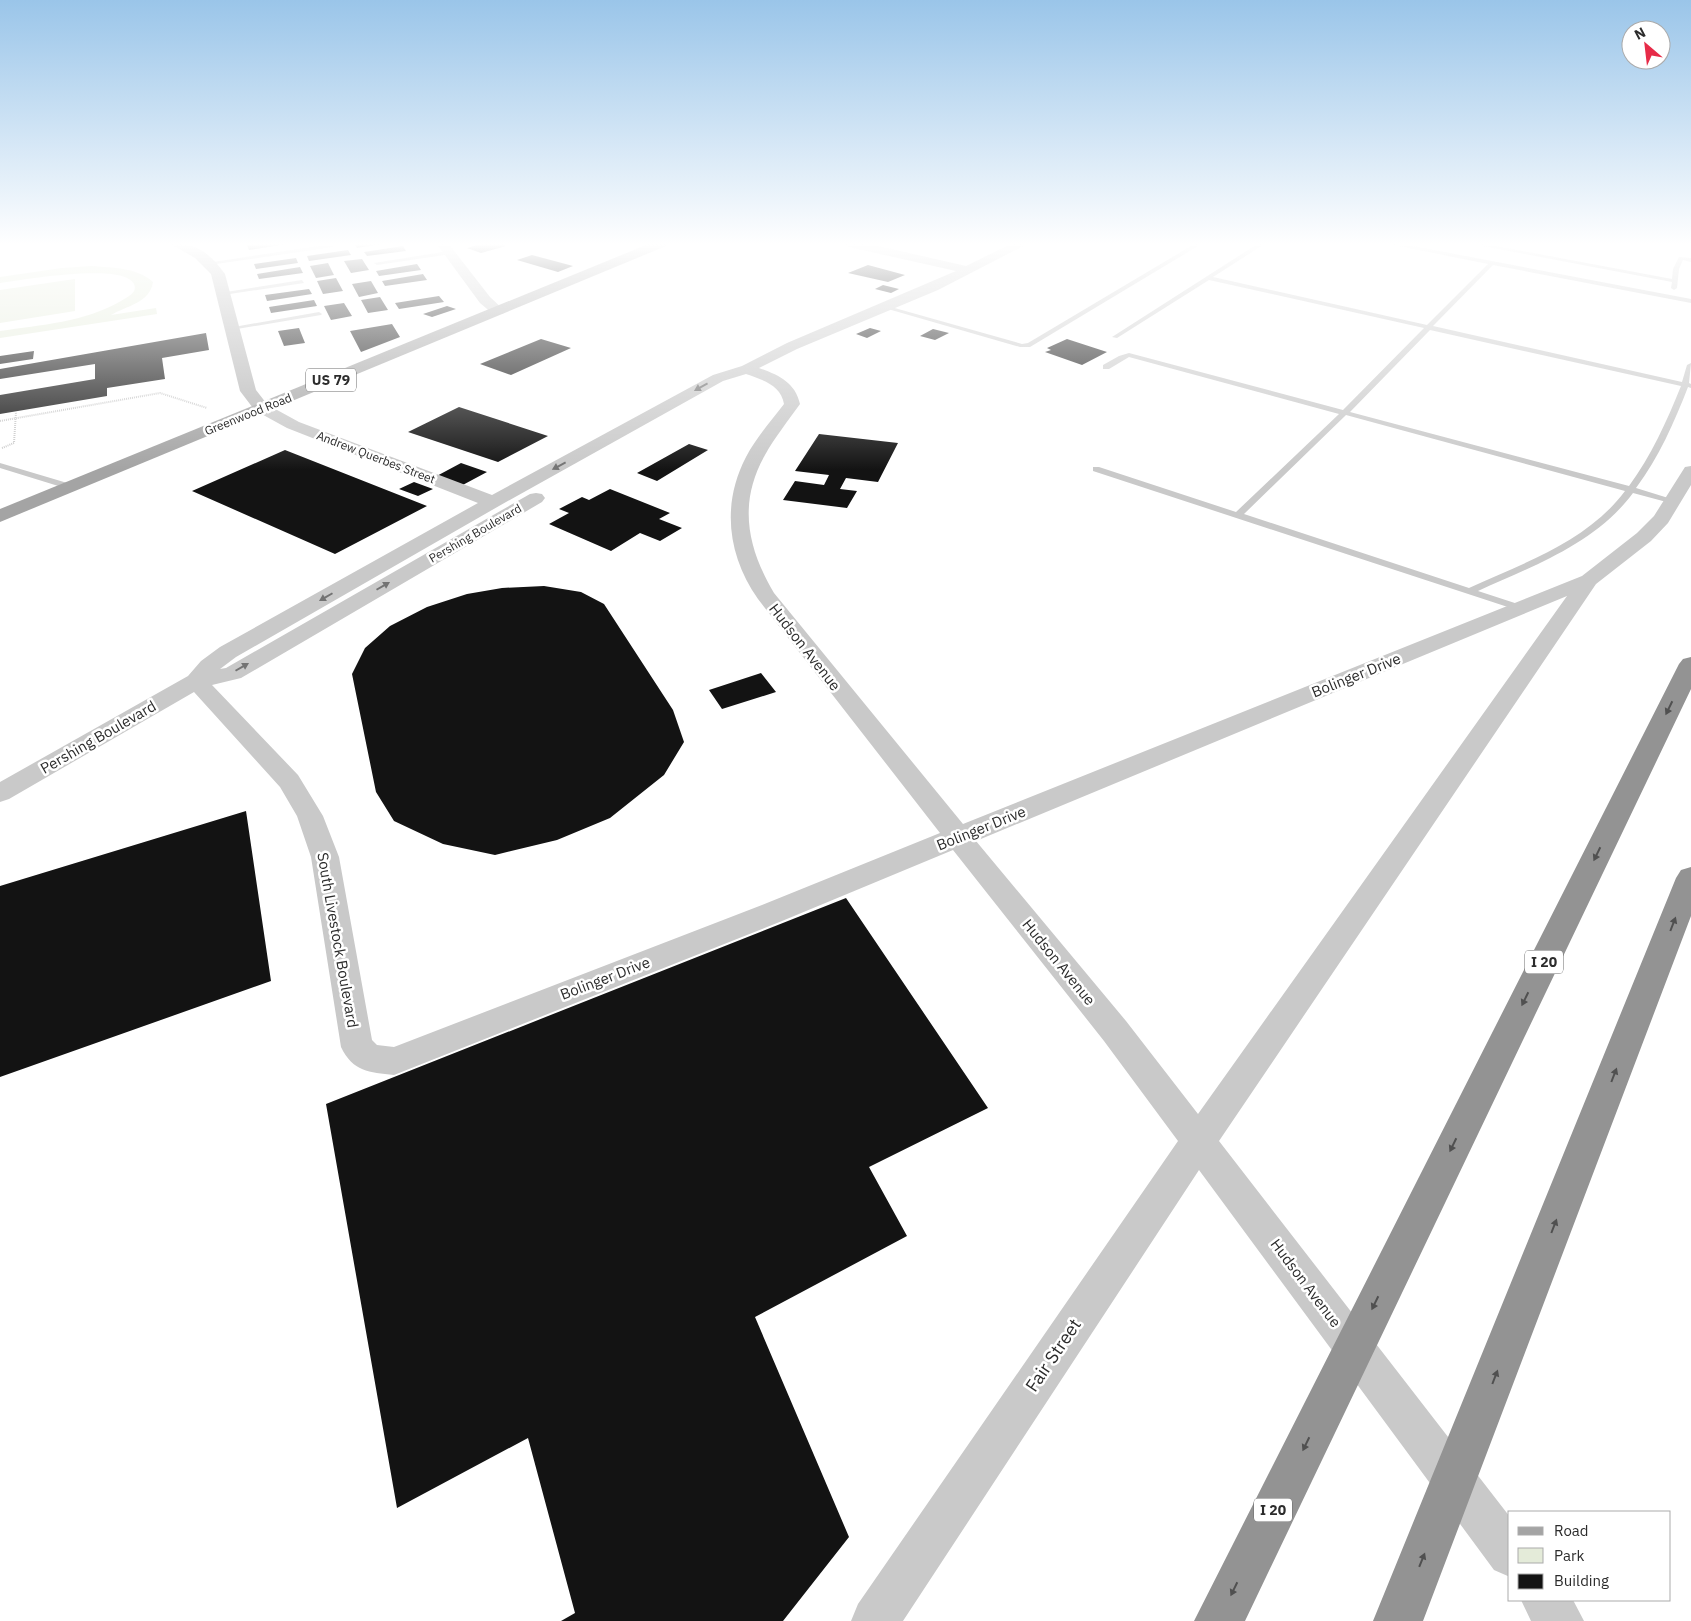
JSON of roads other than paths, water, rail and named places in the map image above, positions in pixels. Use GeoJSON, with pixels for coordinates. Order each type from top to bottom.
{"type":"FeatureCollection","features":[{"type":"Feature","properties":{"kind":"highway","name":"I 20"},"geometry":{"type":"LineString","coordinates":[[1219,1621],[1691,664]]}},
{"type":"Feature","properties":{"kind":"highway"},"geometry":{"type":"LineString","coordinates":[[1401,1613],[1691,878]]}},
{"type":"Feature","properties":{"kind":"main road","name":"Greenwood Road"},"geometry":{"type":"LineString","coordinates":[[0,516],[479,319]]}},
{"type":"Feature","properties":{"kind":"street"},"geometry":{"type":"LineString","coordinates":[[229,319],[248,391],[262,408]]}},
{"type":"Feature","properties":{"kind":"street","name":"Pershing Boulevard"},"geometry":{"type":"LineString","coordinates":[[196,681],[209,666],[228,652],[493,502],[718,378],[747,369],[792,346],[857,319]]}},
{"type":"Feature","properties":{"kind":"street","name":"Pershing Boulevard"},"geometry":{"type":"LineString","coordinates":[[0,792],[196,681],[233,673],[733,385],[747,369]]}},
{"type":"Feature","properties":{"kind":"street","name":"Hudson Avenue"},"geometry":{"type":"LineString","coordinates":[[747,369],[778,382],[787,388],[792,396],[792,404],[755,457],[745,478],[741,494],[738,519],[740,536],[754,578],[838,689],[1115,1031],[1508,1551]]}},
{"type":"Feature","properties":{"kind":"street","name":"Andrew Querbes Street"},"geometry":{"type":"LineString","coordinates":[[262,408],[293,424],[493,502]]}},
{"type":"Feature","properties":{"kind":"street","name":"Bolinger Drive"},"geometry":{"type":"LineString","coordinates":[[369,1058],[394,1061],[959,838],[1589,580],[1644,537],[1661,519],[1691,471]]}},
{"type":"Feature","properties":{"kind":"street","name":"Bolinger Drive"},"geometry":{"type":"LineString","coordinates":[[1234,1090],[1589,580]]}},
{"type":"Feature","properties":{"kind":"street","name":"South Livestock Boulevard"},"geometry":{"type":"LineString","coordinates":[[196,681],[289,781],[310,816],[325,857],[357,1047],[369,1058]]}},
{"type":"Feature","properties":{"kind":"street","name":"Fair Street"},"geometry":{"type":"LineString","coordinates":[[876,1621],[1151,1210],[1234,1090]]}},
{"type":"Feature","properties":{"kind":"street"},"geometry":{"type":"LineString","coordinates":[[1545,1601],[1560,1621]]}},
{"type":"Feature","properties":{"kind":"lane"},"geometry":{"type":"LineString","coordinates":[[231,328],[290,319]]}},
{"type":"Feature","properties":{"kind":"lane"},"geometry":{"type":"LineString","coordinates":[[925,319],[1022,346],[1030,345],[1074,319]]}},
{"type":"Feature","properties":{"kind":"lane"},"geometry":{"type":"LineString","coordinates":[[1116,337],[1145,319]]}},
{"type":"Feature","properties":{"kind":"lane"},"geometry":{"type":"LineString","coordinates":[[1390,319],[1687,385]]}},
{"type":"Feature","properties":{"kind":"lane"},"geometry":{"type":"LineString","coordinates":[[1238,515],[1344,413],[1436,319]]}},
{"type":"Feature","properties":{"kind":"lane"},"geometry":{"type":"LineString","coordinates":[[1106,367],[1121,357],[1129,356],[1674,501]]}},
{"type":"Feature","properties":{"kind":"lane"},"geometry":{"type":"LineString","coordinates":[[1470,591],[1560,549],[1585,533],[1618,506],[1664,433],[1687,385],[1691,365]]}},
{"type":"Feature","properties":{"kind":"lane"},"geometry":{"type":"LineString","coordinates":[[0,464],[71,487]]}},
{"type":"Feature","properties":{"kind":"lane"},"geometry":{"type":"LineString","coordinates":[[1096,469],[1520,608]]}}]}
